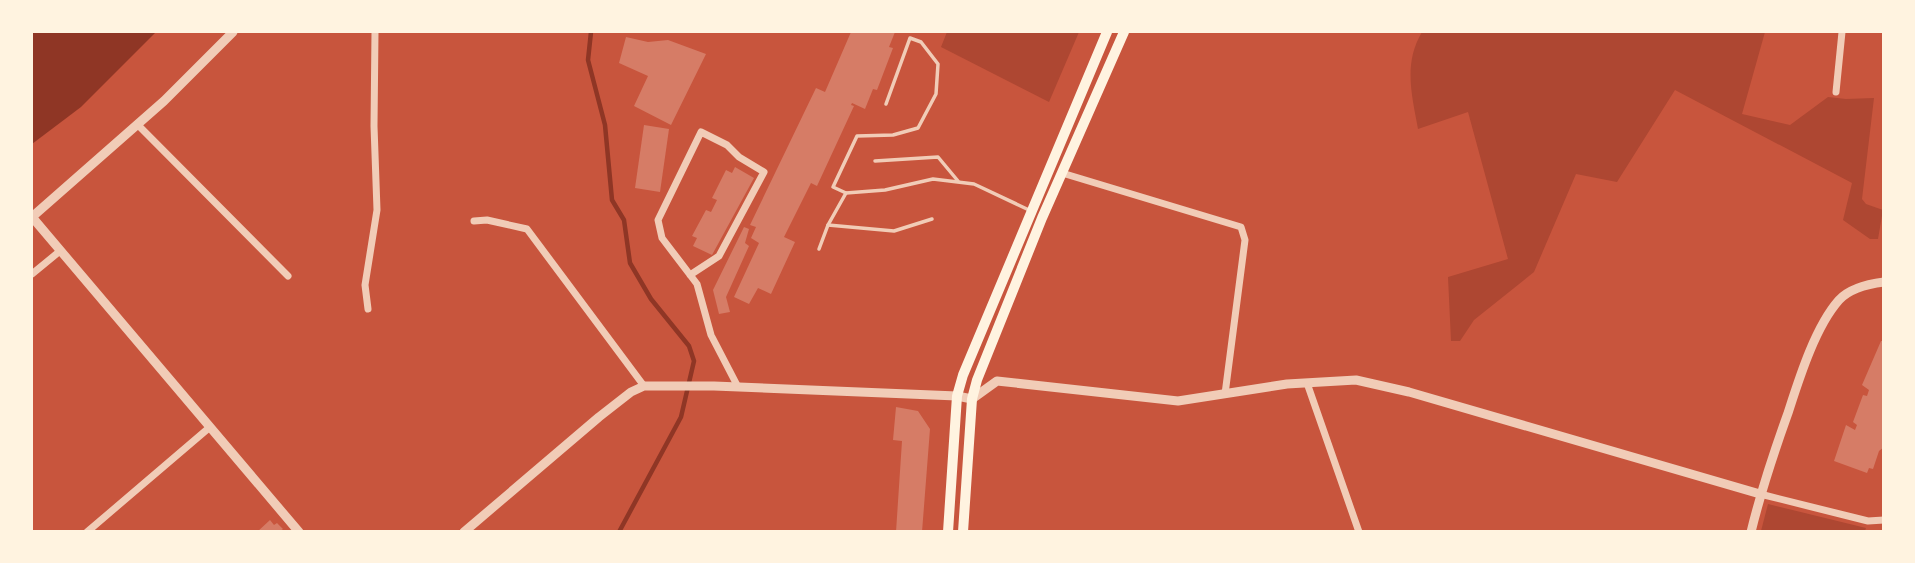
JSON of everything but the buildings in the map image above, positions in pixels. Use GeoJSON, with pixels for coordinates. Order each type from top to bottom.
{"type":"FeatureCollection","features":[{"type":"Feature","properties":{"kind":"main road"},"geometry":{"type":"LineString","coordinates":[[948,531],[957,396],[963,375],[1107,32]]}},
{"type":"Feature","properties":{"kind":"main road"},"geometry":{"type":"LineString","coordinates":[[963,531],[972,399],[977,380],[1042,218],[1124,32]]}},
{"type":"Feature","properties":{"kind":"street"},"geometry":{"type":"LineString","coordinates":[[233,32],[164,101],[32,217],[299,531]]}},
{"type":"Feature","properties":{"kind":"street"},"geometry":{"type":"LineString","coordinates":[[368,309],[365,285],[377,210],[375,32]]}},
{"type":"Feature","properties":{"kind":"street"},"geometry":{"type":"LineString","coordinates":[[1836,92],[1842,32]]}},
{"type":"Feature","properties":{"kind":"street"},"geometry":{"type":"LineString","coordinates":[[137,124],[288,276]]}},
{"type":"Feature","properties":{"kind":"street"},"geometry":{"type":"LineString","coordinates":[[690,275],[719,256],[764,172],[738,157],[727,145],[701,132],[658,219],[662,238],[690,275],[697,284],[711,335],[738,387]]}},
{"type":"Feature","properties":{"kind":"street"},"geometry":{"type":"LineString","coordinates":[[1062,173],[1241,227],[1245,240],[1225,394]]}},
{"type":"Feature","properties":{"kind":"street"},"geometry":{"type":"LineString","coordinates":[[474,221],[487,219],[527,229],[644,386]]}},
{"type":"Feature","properties":{"kind":"street"},"geometry":{"type":"LineString","coordinates":[[32,274],[61,251]]}},
{"type":"Feature","properties":{"kind":"street"},"geometry":{"type":"LineString","coordinates":[[1751,531],[1760,494],[1804,365],[1825,323],[1840,299],[1858,287],[1884,282]]}},
{"type":"Feature","properties":{"kind":"street"},"geometry":{"type":"LineString","coordinates":[[464,531],[631,392],[644,386],[714,386],[957,396],[972,399],[997,381],[1178,401],[1307,383],[1356,380],[1409,392],[1760,494],[1868,521],[1884,520]]}},
{"type":"Feature","properties":{"kind":"street"},"geometry":{"type":"LineString","coordinates":[[1307,383],[1359,531]]}},
{"type":"Feature","properties":{"kind":"street"},"geometry":{"type":"LineString","coordinates":[[87,531],[210,426]]}},
{"type":"Feature","properties":{"kind":"lane"},"geometry":{"type":"LineString","coordinates":[[886,104],[910,38],[921,42],[938,64],[936,94],[918,128],[892,135],[857,136],[833,187],[846,193],[885,190],[933,179],[959,182],[974,184],[1031,211]]}},
{"type":"Feature","properties":{"kind":"lane"},"geometry":{"type":"LineString","coordinates":[[875,161],[938,157],[959,182]]}},
{"type":"Feature","properties":{"kind":"lane"},"geometry":{"type":"LineString","coordinates":[[819,249],[828,225],[846,193]]}},
{"type":"Feature","properties":{"kind":"lane"},"geometry":{"type":"LineString","coordinates":[[828,225],[894,230],[932,219]]}},
{"type":"Feature","properties":{"kind":"shaded area"},"geometry":{"type":"Polygon","coordinates":[[[32,32],[156,32],[81,107],[32,144],[32,32]]]}},
{"type":"Feature","properties":{"kind":"shaded area"},"geometry":{"type":"Polygon","coordinates":[[[947,32],[1079,32],[1049,102],[941,47],[947,32]]]}},
{"type":"Feature","properties":{"kind":"shaded area"},"geometry":{"type":"Polygon","coordinates":[[[1422,32],[1765,32],[1742,114],[1790,125],[1828,97],[1874,98],[1862,199],[1866,204],[1883,210],[1878,239],[1870,239],[1843,220],[1852,183],[1675,90],[1617,182],[1576,174],[1534,272],[1474,320],[1460,341],[1451,341],[1448,277],[1508,259],[1468,112],[1418,129],[1411,68],[1416,44],[1422,32]]]}},
{"type":"Feature","properties":{"kind":"shaded area"},"geometry":{"type":"Polygon","coordinates":[[[1768,504],[1866,528],[1865,531],[1761,531],[1768,504]]]}},
{"type":"Feature","properties":{"kind":"waterway"},"geometry":{"type":"LineString","coordinates":[[591,32],[588,60],[605,125],[612,200],[624,220],[630,263],[651,299],[689,346],[694,361],[681,417],[619,532]]}}]}
